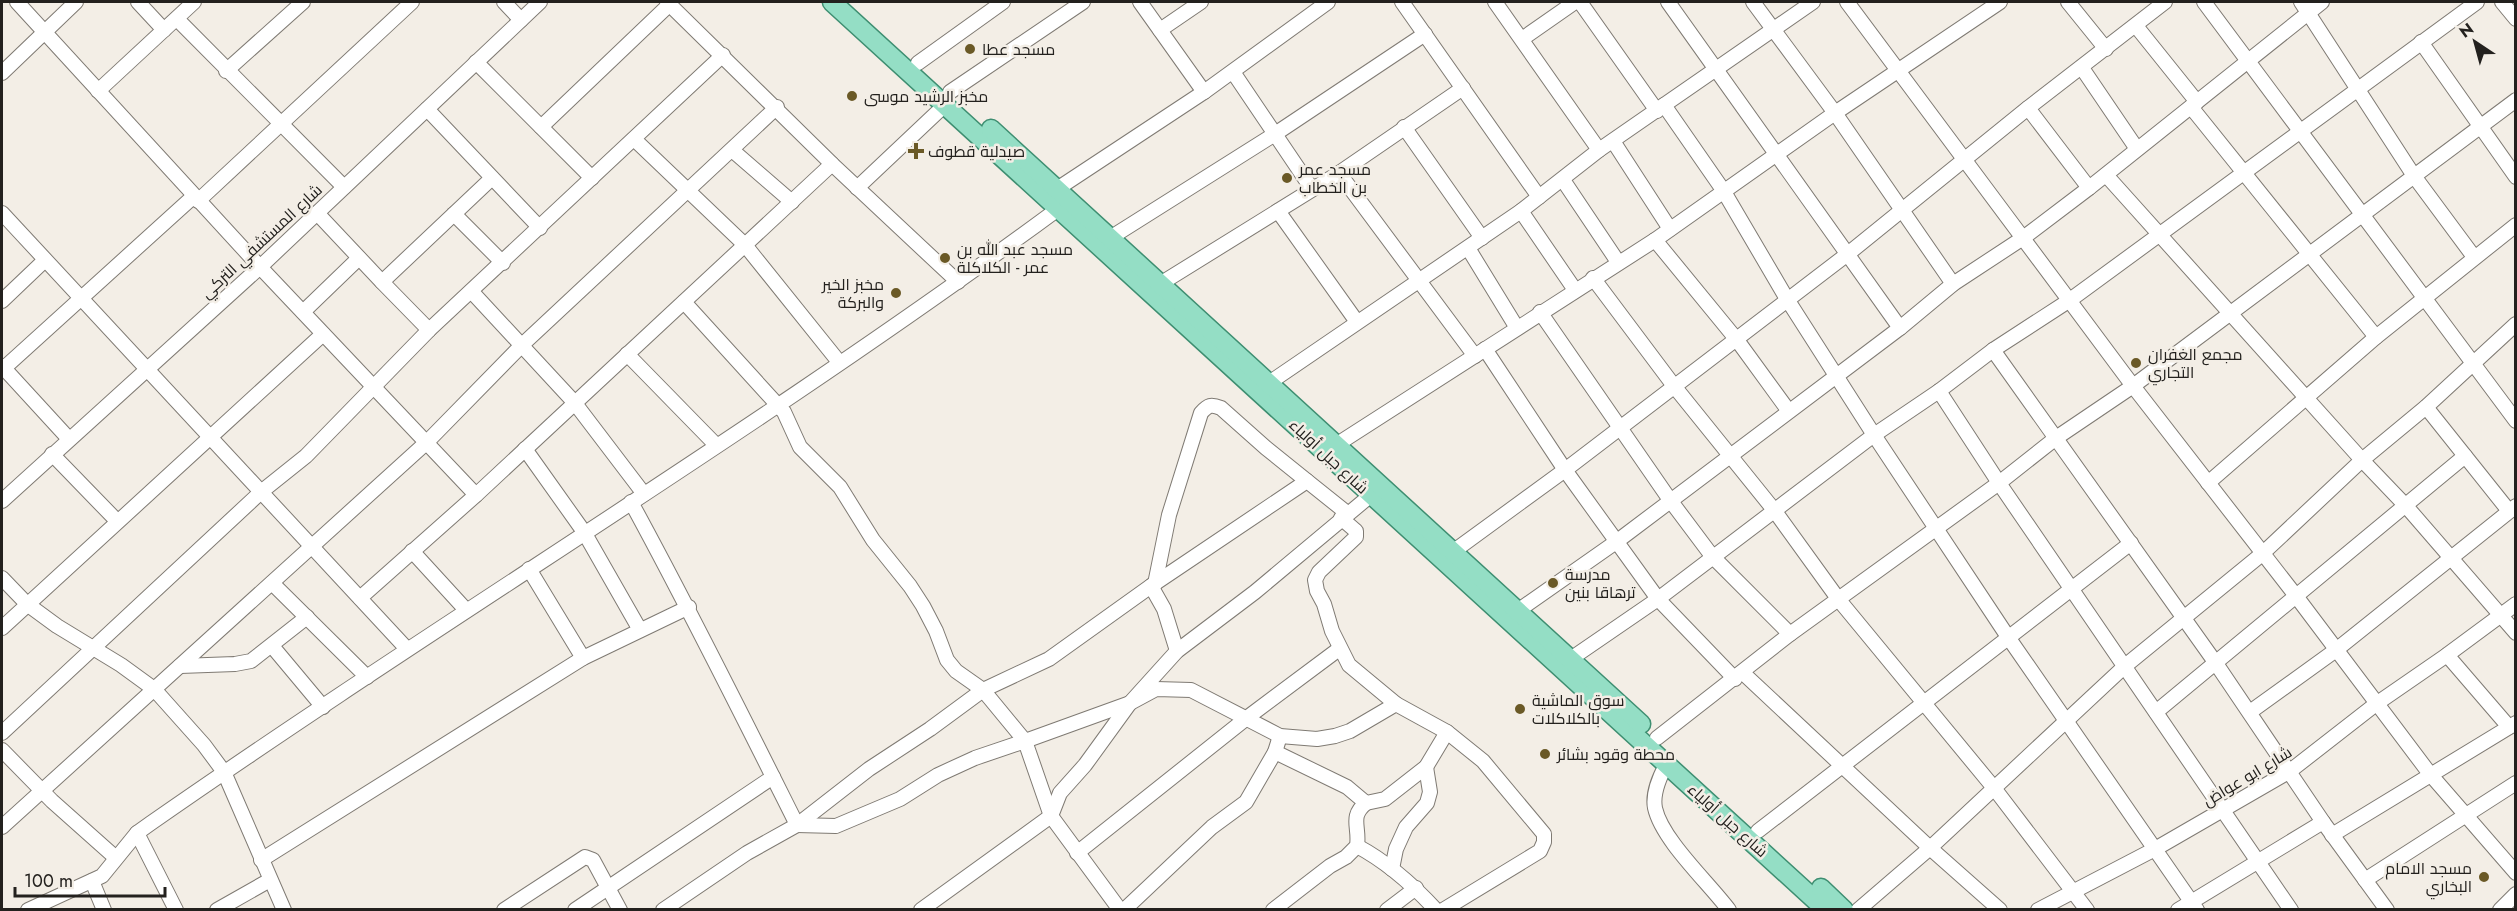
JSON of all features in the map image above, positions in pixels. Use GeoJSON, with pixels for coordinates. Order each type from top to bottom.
{"type":"FeatureCollection","features":[{"type":"Feature","properties":{"kind":"main road","name":"شارع جبل أولياء"},"geometry":{"type":"LineString","coordinates":[[832,2],[948,98],[1061,199],[1371,495],[1826,909]]}},
{"type":"Feature","properties":{"kind":"main road","name":"شارع جبل أولياء"},"geometry":{"type":"LineString","coordinates":[[850,2],[918,63],[948,98]]}},
{"type":"Feature","properties":{"kind":"main road","name":"شارع جبل أولياء"},"geometry":{"type":"LineString","coordinates":[[1061,199],[1110,238],[1572,657],[1844,909]]}},
{"type":"Feature","properties":{"kind":"street"},"geometry":{"type":"LineString","coordinates":[[16,2],[196,199],[476,495]]}},
{"type":"Feature","properties":{"kind":"street"},"geometry":{"type":"LineString","coordinates":[[2,73],[76,2]]}},
{"type":"Feature","properties":{"kind":"street"},"geometry":{"type":"LineString","coordinates":[[138,2],[164,30]]}},
{"type":"Feature","properties":{"kind":"street"},"geometry":{"type":"LineString","coordinates":[[98,91],[194,2]]}},
{"type":"Feature","properties":{"kind":"street"},"geometry":{"type":"LineString","coordinates":[[226,71],[303,2]]}},
{"type":"Feature","properties":{"kind":"street"},"geometry":{"type":"LineString","coordinates":[[69,439],[4,374],[82,300],[280,125],[412,2]]}},
{"type":"Feature","properties":{"kind":"street"},"geometry":{"type":"LineString","coordinates":[[504,2],[521,20]]}},
{"type":"Feature","properties":{"kind":"street","name":"شارع المستشفي التركي"},"geometry":{"type":"LineString","coordinates":[[2,501],[260,267],[540,2]]}},
{"type":"Feature","properties":{"kind":"street"},"geometry":{"type":"LineString","coordinates":[[918,63],[988,6],[1003,2]]}},
{"type":"Feature","properties":{"kind":"street"},"geometry":{"type":"LineString","coordinates":[[857,188],[948,98],[1083,2]]}},
{"type":"Feature","properties":{"kind":"street"},"geometry":{"type":"LineString","coordinates":[[1140,2],[1204,92]]}},
{"type":"Feature","properties":{"kind":"street"},"geometry":{"type":"LineString","coordinates":[[1160,30],[1201,2]]}},
{"type":"Feature","properties":{"kind":"street"},"geometry":{"type":"LineString","coordinates":[[28,909],[102,876],[137,833],[224,772],[644,494],[958,282],[1061,199],[1233,72],[1309,7],[1328,2]]}},
{"type":"Feature","properties":{"kind":"street"},"geometry":{"type":"LineString","coordinates":[[1402,2],[1539,197]]}},
{"type":"Feature","properties":{"kind":"street"},"geometry":{"type":"LineString","coordinates":[[1495,2],[1599,150]]}},
{"type":"Feature","properties":{"kind":"street"},"geometry":{"type":"LineString","coordinates":[[1522,39],[1575,2]]}},
{"type":"Feature","properties":{"kind":"street"},"geometry":{"type":"LineString","coordinates":[[1580,2],[1723,190],[1787,299],[1874,435],[2008,637],[2194,906]]}},
{"type":"Feature","properties":{"kind":"street"},"geometry":{"type":"LineString","coordinates":[[1668,2],[1849,253],[1900,328]]}},
{"type":"Feature","properties":{"kind":"street"},"geometry":{"type":"LineString","coordinates":[[1753,2],[1835,112],[1953,284]]}},
{"type":"Feature","properties":{"kind":"street"},"geometry":{"type":"LineString","coordinates":[[1269,383],[1521,211],[1599,150],[1813,2]]}},
{"type":"Feature","properties":{"kind":"street"},"geometry":{"type":"LineString","coordinates":[[1847,2],[2133,386],[2296,596],[2376,704],[2430,774],[2516,873]]}},
{"type":"Feature","properties":{"kind":"street"},"geometry":{"type":"LineString","coordinates":[[1336,445],[1654,240],[1835,112],[2000,2]]}},
{"type":"Feature","properties":{"kind":"street"},"geometry":{"type":"LineString","coordinates":[[2068,2],[2106,49]]}},
{"type":"Feature","properties":{"kind":"street"},"geometry":{"type":"LineString","coordinates":[[1454,551],[1565,470],[1849,253],[2028,108],[2165,2]]}},
{"type":"Feature","properties":{"kind":"street"},"geometry":{"type":"LineString","coordinates":[[2204,2],[2516,421]]}},
{"type":"Feature","properties":{"kind":"street"},"geometry":{"type":"LineString","coordinates":[[2301,2],[2414,176],[2474,257]]}},
{"type":"Feature","properties":{"kind":"street"},"geometry":{"type":"LineString","coordinates":[[1519,610],[1616,542],[1788,410],[1900,328],[1953,284],[2023,238],[2090,188],[2137,148],[2322,2]]}},
{"type":"Feature","properties":{"kind":"street"},"geometry":{"type":"LineString","coordinates":[[1572,657],[1658,598],[1874,435],[1939,391],[1993,350],[2070,300],[2158,233],[2477,2]]}},
{"type":"Feature","properties":{"kind":"street"},"geometry":{"type":"LineString","coordinates":[[2502,2],[2516,19]]}},
{"type":"Feature","properties":{"kind":"street"},"geometry":{"type":"LineString","coordinates":[[541,127],[668,3],[777,107],[832,164],[958,282]]}},
{"type":"Feature","properties":{"kind":"street"},"geometry":{"type":"LineString","coordinates":[[177,19],[226,71],[344,187]]}},
{"type":"Feature","properties":{"kind":"street"},"geometry":{"type":"LineString","coordinates":[[2136,26],[2242,173],[2376,337]]}},
{"type":"Feature","properties":{"kind":"street"},"geometry":{"type":"LineString","coordinates":[[1110,238],[1275,134],[1425,34]]}},
{"type":"Feature","properties":{"kind":"street"},"geometry":{"type":"LineString","coordinates":[[2421,42],[2516,177]]}},
{"type":"Feature","properties":{"kind":"street"},"geometry":{"type":"LineString","coordinates":[[2,733],[261,492],[314,449],[429,330],[723,55]]}},
{"type":"Feature","properties":{"kind":"street"},"geometry":{"type":"LineString","coordinates":[[476,62],[592,178]]}},
{"type":"Feature","properties":{"kind":"street"},"geometry":{"type":"LineString","coordinates":[[2082,68],[2137,148]]}},
{"type":"Feature","properties":{"kind":"street"},"geometry":{"type":"LineString","coordinates":[[1233,72],[1312,189]]}},
{"type":"Feature","properties":{"kind":"street"},"geometry":{"type":"LineString","coordinates":[[1160,284],[1339,173],[1463,88]]}},
{"type":"Feature","properties":{"kind":"street"},"geometry":{"type":"LineString","coordinates":[[1657,738],[1790,634],[1999,483],[2056,438],[2133,386],[2516,100]]}},
{"type":"Feature","properties":{"kind":"street"},"geometry":{"type":"LineString","coordinates":[[2,827],[427,442],[522,345],[777,107]]}},
{"type":"Feature","properties":{"kind":"street"},"geometry":{"type":"LineString","coordinates":[[2028,108],[2090,188]]}},
{"type":"Feature","properties":{"kind":"street"},"geometry":{"type":"LineString","coordinates":[[427,110],[540,228]]}},
{"type":"Feature","properties":{"kind":"street"},"geometry":{"type":"LineString","coordinates":[[1404,127],[1482,238]]}},
{"type":"Feature","properties":{"kind":"street"},"geometry":{"type":"LineString","coordinates":[[634,139],[745,245],[839,363]]}},
{"type":"Feature","properties":{"kind":"street"},"geometry":{"type":"LineString","coordinates":[[1613,141],[1670,229]]}},
{"type":"Feature","properties":{"kind":"street"},"geometry":{"type":"LineString","coordinates":[[732,150],[792,202]]}},
{"type":"Feature","properties":{"kind":"street"},"geometry":{"type":"LineString","coordinates":[[360,598],[476,495],[832,164]]}},
{"type":"Feature","properties":{"kind":"street"},"geometry":{"type":"LineString","coordinates":[[1339,173],[1420,281],[1480,353],[1658,598],[1739,676],[1844,767],[1930,848],[2000,909]]}},
{"type":"Feature","properties":{"kind":"street"},"geometry":{"type":"LineString","coordinates":[[2106,175],[2229,314],[2406,506],[2516,633]]}},
{"type":"Feature","properties":{"kind":"street"},"geometry":{"type":"LineString","coordinates":[[382,282],[492,178]]}},
{"type":"Feature","properties":{"kind":"street"},"geometry":{"type":"LineString","coordinates":[[1563,180],[1618,262]]}},
{"type":"Feature","properties":{"kind":"street"},"geometry":{"type":"LineString","coordinates":[[1278,211],[1357,322]]}},
{"type":"Feature","properties":{"kind":"street"},"geometry":{"type":"LineString","coordinates":[[1521,211],[1575,290]]}},
{"type":"Feature","properties":{"kind":"street"},"geometry":{"type":"LineString","coordinates":[[2,213],[407,649]]}},
{"type":"Feature","properties":{"kind":"street"},"geometry":{"type":"LineString","coordinates":[[317,213],[429,330]]}},
{"type":"Feature","properties":{"kind":"street"},"geometry":{"type":"LineString","coordinates":[[454,214],[503,263]]}},
{"type":"Feature","properties":{"kind":"street"},"geometry":{"type":"LineString","coordinates":[[2208,483],[2376,337],[2516,225]]}},
{"type":"Feature","properties":{"kind":"street"},"geometry":{"type":"LineString","coordinates":[[1654,240],[1737,339],[1788,410]]}},
{"type":"Feature","properties":{"kind":"street"},"geometry":{"type":"LineString","coordinates":[[1468,248],[1516,328]]}},
{"type":"Feature","properties":{"kind":"street"},"geometry":{"type":"LineString","coordinates":[[303,312],[359,258]]}},
{"type":"Feature","properties":{"kind":"street"},"geometry":{"type":"LineString","coordinates":[[2,301],[45,260]]}},
{"type":"Feature","properties":{"kind":"street"},"geometry":{"type":"LineString","coordinates":[[1593,278],[1674,386],[1774,510],[1839,600],[1926,703],[2087,909]]}},
{"type":"Feature","properties":{"kind":"street"},"geometry":{"type":"LineString","coordinates":[[472,292],[574,402],[644,494]]}},
{"type":"Feature","properties":{"kind":"street"},"geometry":{"type":"LineString","coordinates":[[684,302],[789,419],[800,447],[840,487],[873,540],[910,586],[936,631],[947,660],[956,671],[983,690],[1025,741],[1051,816],[1122,909],[1212,827],[1246,802],[1275,752],[1280,736]]}},
{"type":"Feature","properties":{"kind":"street"},"geometry":{"type":"LineString","coordinates":[[1540,312],[1670,500],[1712,556],[1790,634]]}},
{"type":"Feature","properties":{"kind":"street"},"geometry":{"type":"LineString","coordinates":[[1858,909],[1930,848],[2125,666],[2262,554],[2362,460],[2426,407],[2516,324]]}},
{"type":"Feature","properties":{"kind":"street"},"geometry":{"type":"LineString","coordinates":[[2,628],[323,334]]}},
{"type":"Feature","properties":{"kind":"street"},"geometry":{"type":"LineString","coordinates":[[1993,350],[2250,712],[2332,835],[2387,909]]}},
{"type":"Feature","properties":{"kind":"street"},"geometry":{"type":"LineString","coordinates":[[627,354],[716,445]]}},
{"type":"Feature","properties":{"kind":"street"},"geometry":{"type":"LineString","coordinates":[[1939,391],[1999,483],[2291,909]]}},
{"type":"Feature","properties":{"kind":"street"},"geometry":{"type":"LineString","coordinates":[[1177,651],[1164,609],[1153,585],[1169,515],[1201,413],[1207,406],[1214,405],[1221,408],[1307,481],[1344,515],[1356,531],[1356,537],[1325,564],[1315,580],[1339,649],[1357,674],[1395,704],[1447,732],[1482,761],[1544,834],[1544,842],[1540,851],[1443,909]]}},
{"type":"Feature","properties":{"kind":"street"},"geometry":{"type":"LineString","coordinates":[[2250,712],[2336,650],[2512,508],[2465,456],[2426,407]]}},
{"type":"Feature","properties":{"kind":"street"},"geometry":{"type":"LineString","coordinates":[[525,449],[584,532],[640,630]]}},
{"type":"Feature","properties":{"kind":"street"},"geometry":{"type":"LineString","coordinates":[[52,454],[117,521]]}},
{"type":"Feature","properties":{"kind":"street"},"geometry":{"type":"LineString","coordinates":[[2156,712],[2465,456]]}},
{"type":"Feature","properties":{"kind":"street"},"geometry":{"type":"LineString","coordinates":[[663,909],[747,852],[797,825],[869,769],[930,729],[983,690],[1049,659],[1153,585],[1307,481]]}},
{"type":"Feature","properties":{"kind":"street"},"geometry":{"type":"LineString","coordinates":[[921,909],[1051,816],[1059,793],[1084,765],[1130,703],[1177,651],[1255,591],[1344,515],[1371,495]]}},
{"type":"Feature","properties":{"kind":"street"},"geometry":{"type":"LineString","coordinates":[[631,502],[689,607],[750,736],[797,825]]}},
{"type":"Feature","properties":{"kind":"street"},"geometry":{"type":"LineString","coordinates":[[1758,831],[1844,767],[2131,543]]}},
{"type":"Feature","properties":{"kind":"street"},"geometry":{"type":"LineString","coordinates":[[412,551],[466,610]]}},
{"type":"Feature","properties":{"kind":"street"},"geometry":{"type":"LineString","coordinates":[[529,569],[583,658]]}},
{"type":"Feature","properties":{"kind":"street"},"geometry":{"type":"LineString","coordinates":[[2,578],[27,604],[57,626],[121,665],[154,689],[204,745],[224,772],[284,909]]}},
{"type":"Feature","properties":{"kind":"street"},"geometry":{"type":"LineString","coordinates":[[272,583],[367,677]]}},
{"type":"Feature","properties":{"kind":"street","name":"شارع ابو عواض"},"geometry":{"type":"LineString","coordinates":[[2038,909],[2156,849],[2290,771],[2376,704],[2447,656],[2516,604]]}},
{"type":"Feature","properties":{"kind":"street"},"geometry":{"type":"LineString","coordinates":[[261,860],[583,658],[689,607]]}},
{"type":"Feature","properties":{"kind":"street"},"geometry":{"type":"LineString","coordinates":[[180,666],[245,663],[272,646],[307,617]]}},
{"type":"Feature","properties":{"kind":"street"},"geometry":{"type":"LineString","coordinates":[[272,646],[322,707]]}},
{"type":"Feature","properties":{"kind":"street"},"geometry":{"type":"LineString","coordinates":[[1077,853],[1248,717],[1339,649]]}},
{"type":"Feature","properties":{"kind":"street"},"geometry":{"type":"LineString","coordinates":[[2332,835],[2512,725],[2447,656]]}},
{"type":"Feature","properties":{"kind":"street"},"geometry":{"type":"LineString","coordinates":[[797,825],[836,825],[900,799],[938,775],[975,758],[1130,703],[1156,689],[1191,690],[1248,717],[1280,736],[1317,739],[1350,731],[1395,704]]}},
{"type":"Feature","properties":{"kind":"street"},"geometry":{"type":"LineString","coordinates":[[1358,846],[1355,817],[1358,809],[1366,803],[1385,799],[1426,767],[1447,732]]}},
{"type":"Feature","properties":{"kind":"street"},"geometry":{"type":"LineString","coordinates":[[2,750],[42,792],[116,858]]}},
{"type":"Feature","properties":{"kind":"street"},"geometry":{"type":"LineString","coordinates":[[1275,752],[1347,787],[1366,803]]}},
{"type":"Feature","properties":{"kind":"street"},"geometry":{"type":"LineString","coordinates":[[1666,763],[1657,783],[1654,806],[1663,830],[1729,909]]}},
{"type":"Feature","properties":{"kind":"street"},"geometry":{"type":"LineString","coordinates":[[1392,869],[1396,849],[1406,827],[1427,803],[1430,792],[1426,767]]}},
{"type":"Feature","properties":{"kind":"street"},"geometry":{"type":"LineString","coordinates":[[575,909],[772,777]]}},
{"type":"Feature","properties":{"kind":"street"},"geometry":{"type":"LineString","coordinates":[[2365,880],[2516,783]]}},
{"type":"Feature","properties":{"kind":"street"},"geometry":{"type":"LineString","coordinates":[[2178,909],[2194,906],[2323,822]]}},
{"type":"Feature","properties":{"kind":"street"},"geometry":{"type":"LineString","coordinates":[[137,833],[176,909]]}},
{"type":"Feature","properties":{"kind":"street"},"geometry":{"type":"LineString","coordinates":[[1358,846],[1416,888],[1436,909]]}},
{"type":"Feature","properties":{"kind":"street"},"geometry":{"type":"LineString","coordinates":[[1274,909],[1358,846]]}},
{"type":"Feature","properties":{"kind":"street"},"geometry":{"type":"LineString","coordinates":[[504,909],[585,857],[593,860],[620,909]]}},
{"type":"Feature","properties":{"kind":"street"},"geometry":{"type":"LineString","coordinates":[[217,909],[270,880]]}},
{"type":"Feature","properties":{"kind":"street"},"geometry":{"type":"LineString","coordinates":[[92,881],[104,909]]}},
{"type":"Feature","properties":{"kind":"street"},"geometry":{"type":"LineString","coordinates":[[1387,909],[1416,888]]}},
{"type":"Feature","properties":{"kind":"street"},"geometry":{"type":"LineString","coordinates":[[2500,909],[2516,894]]}},
{"type":"Feature","properties":{"kind":"place","name":"مسجد عطا"},"geometry":{"type":"Point","coordinates":[970,49]}},
{"type":"Feature","properties":{"kind":"place","name":"مخبز الرشيد موسى"},"geometry":{"type":"Point","coordinates":[852,96]}},
{"type":"Feature","properties":{"kind":"place","name":"صيدلية قطوف"},"geometry":{"type":"Point","coordinates":[916,151]}},
{"type":"Feature","properties":{"kind":"place","name":"مسجد عمر بن الخطاب"},"geometry":{"type":"Point","coordinates":[1287,178]}},
{"type":"Feature","properties":{"kind":"place","name":"مسجد عبد الله بن عمر - الكلاكلة"},"geometry":{"type":"Point","coordinates":[945,258]}},
{"type":"Feature","properties":{"kind":"place","name":"مخبز الخير والبركة"},"geometry":{"type":"Point","coordinates":[896,293]}},
{"type":"Feature","properties":{"kind":"place","name":"مجمع الغفران التجاري"},"geometry":{"type":"Point","coordinates":[2136,363]}},
{"type":"Feature","properties":{"kind":"place","name":"مدرسة ترهاقا بنين"},"geometry":{"type":"Point","coordinates":[1553,583]}},
{"type":"Feature","properties":{"kind":"place","name":"سوق الماشية بالكلاكلات"},"geometry":{"type":"Point","coordinates":[1520,709]}},
{"type":"Feature","properties":{"kind":"place","name":"محطة وقود بشائر"},"geometry":{"type":"Point","coordinates":[1545,754]}},
{"type":"Feature","properties":{"kind":"place","name":"مسجد الامام البخاري"},"geometry":{"type":"Point","coordinates":[2484,877]}}]}
